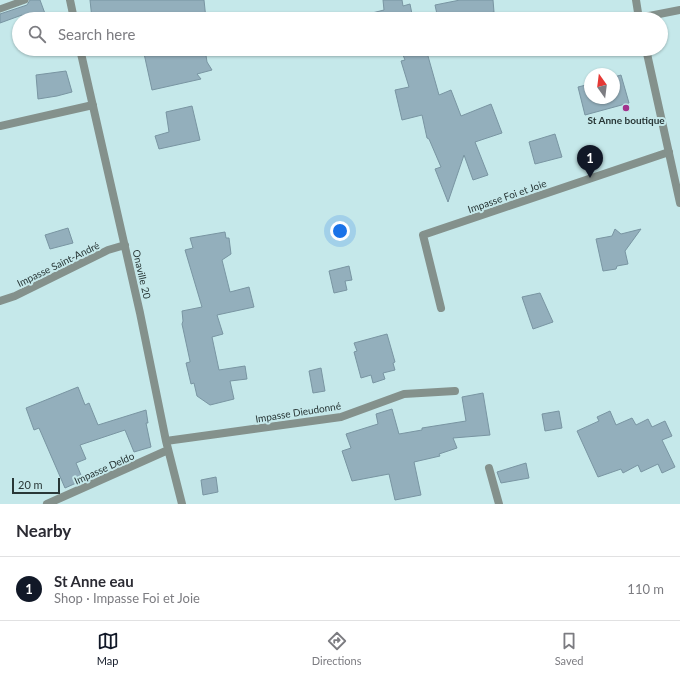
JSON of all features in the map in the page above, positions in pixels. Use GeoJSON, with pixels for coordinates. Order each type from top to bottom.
{"type":"FeatureCollection","features":[{"type":"Feature","properties":{"kind":"street"},"geometry":{"type":"LineString","coordinates":[[70,0],[73,12]]}},
{"type":"Feature","properties":{"kind":"street"},"geometry":{"type":"LineString","coordinates":[[636,0],[638,12]]}},
{"type":"Feature","properties":{"kind":"street"},"geometry":{"type":"LineString","coordinates":[[668,12],[680,10]]}},
{"type":"Feature","properties":{"kind":"street","name":"Onaville 20"},"geometry":{"type":"LineString","coordinates":[[82,56],[140,313],[168,450],[182,504]]}},
{"type":"Feature","properties":{"kind":"street"},"geometry":{"type":"LineString","coordinates":[[647,56],[680,203]]}},
{"type":"Feature","properties":{"kind":"street"},"geometry":{"type":"LineString","coordinates":[[0,126],[93,105]]}},
{"type":"Feature","properties":{"kind":"street","name":"Impasse Foi et Joie"},"geometry":{"type":"LineString","coordinates":[[441,308],[423,235],[668,152]]}},
{"type":"Feature","properties":{"kind":"street","name":"Impasse Saint-André"},"geometry":{"type":"LineString","coordinates":[[0,301],[15,296],[108,250],[125,245]]}},
{"type":"Feature","properties":{"kind":"street","name":"Impasse Dieudonné"},"geometry":{"type":"LineString","coordinates":[[166,441],[341,417],[404,394],[455,391]]}},
{"type":"Feature","properties":{"kind":"street","name":"Impasse Deldo"},"geometry":{"type":"LineString","coordinates":[[47,504],[168,450]]}},
{"type":"Feature","properties":{"kind":"street"},"geometry":{"type":"LineString","coordinates":[[489,468],[499,504]]}},
{"type":"Feature","properties":{"kind":"lane"},"geometry":{"type":"LineString","coordinates":[[0,9],[25,0]]}},
{"type":"Feature","properties":{"kind":"building"},"geometry":{"type":"Polygon","coordinates":[[[30,0],[40,0],[44,12],[12,12],[12,19],[0,23],[0,14],[27,5],[30,0]]]}},
{"type":"Feature","properties":{"kind":"building"},"geometry":{"type":"Polygon","coordinates":[[[90,0],[204,0],[205,12],[91,12],[90,0]]]}},
{"type":"Feature","properties":{"kind":"building"},"geometry":{"type":"Polygon","coordinates":[[[383,0],[402,0],[403,6],[410,4],[412,12],[376,12],[384,10],[383,0]]]}},
{"type":"Feature","properties":{"kind":"building"},"geometry":{"type":"Polygon","coordinates":[[[460,0],[493,0],[494,12],[436,12],[435,5],[460,0]]]}},
{"type":"Feature","properties":{"kind":"building"},"geometry":{"type":"Polygon","coordinates":[[[145,56],[206,56],[207,62],[212,70],[197,74],[201,79],[152,90],[145,56]]]}},
{"type":"Feature","properties":{"kind":"building"},"geometry":{"type":"Polygon","coordinates":[[[403,56],[428,56],[439,95],[451,90],[461,116],[491,104],[502,133],[475,142],[488,175],[473,180],[464,155],[448,202],[435,169],[441,167],[429,139],[427,138],[422,115],[402,120],[395,90],[409,87],[401,61],[405,60],[403,56]]]}},
{"type":"Feature","properties":{"kind":"building"},"geometry":{"type":"Polygon","coordinates":[[[66,71],[72,92],[38,99],[36,75],[66,71]]]}},
{"type":"Feature","properties":{"kind":"building"},"geometry":{"type":"Polygon","coordinates":[[[620,75],[629,103],[585,115],[578,87],[584,86],[584,104],[620,104],[620,75]]]}},
{"type":"Feature","properties":{"kind":"building"},"geometry":{"type":"Polygon","coordinates":[[[192,106],[200,140],[159,149],[155,136],[169,132],[166,112],[192,106]]]}},
{"type":"Feature","properties":{"kind":"building"},"geometry":{"type":"Polygon","coordinates":[[[555,134],[562,157],[535,164],[529,142],[555,134]]]}},
{"type":"Feature","properties":{"kind":"building"},"geometry":{"type":"Polygon","coordinates":[[[68,228],[73,243],[50,249],[45,235],[68,228]]]}},
{"type":"Feature","properties":{"kind":"building"},"geometry":{"type":"Polygon","coordinates":[[[615,229],[621,234],[641,229],[625,251],[628,264],[617,266],[616,269],[603,271],[596,239],[612,236],[615,229]]]}},
{"type":"Feature","properties":{"kind":"building"},"geometry":{"type":"Polygon","coordinates":[[[225,232],[226,238],[229,238],[231,254],[222,260],[230,292],[249,287],[254,307],[217,315],[223,334],[212,337],[219,370],[245,366],[247,379],[230,381],[234,399],[210,405],[197,396],[194,383],[191,384],[186,363],[190,361],[182,324],[182,311],[202,307],[185,250],[193,248],[190,238],[225,232]]]}},
{"type":"Feature","properties":{"kind":"building"},"geometry":{"type":"Polygon","coordinates":[[[349,266],[352,280],[345,281],[347,290],[334,293],[329,271],[349,266]]]}},
{"type":"Feature","properties":{"kind":"building"},"geometry":{"type":"Polygon","coordinates":[[[540,293],[553,322],[533,329],[522,297],[540,293]]]}},
{"type":"Feature","properties":{"kind":"building"},"geometry":{"type":"Polygon","coordinates":[[[387,334],[395,362],[393,363],[395,370],[383,373],[385,379],[373,383],[371,375],[361,378],[354,352],[357,351],[354,343],[387,334]]]}},
{"type":"Feature","properties":{"kind":"building"},"geometry":{"type":"Polygon","coordinates":[[[321,368],[325,391],[313,393],[309,371],[321,368]]]}},
{"type":"Feature","properties":{"kind":"building"},"geometry":{"type":"Polygon","coordinates":[[[78,387],[85,405],[89,403],[98,425],[146,410],[148,423],[146,423],[151,447],[134,452],[125,430],[80,445],[86,459],[76,463],[83,480],[65,488],[39,428],[34,430],[26,408],[78,387]]]}},
{"type":"Feature","properties":{"kind":"building"},"geometry":{"type":"Polygon","coordinates":[[[483,393],[490,435],[453,438],[457,448],[439,454],[440,456],[414,462],[421,495],[395,500],[389,474],[352,481],[342,451],[351,448],[346,434],[378,424],[376,414],[392,409],[399,434],[422,430],[422,428],[466,421],[462,397],[483,393]]]}},
{"type":"Feature","properties":{"kind":"building"},"geometry":{"type":"Polygon","coordinates":[[[559,411],[562,428],[545,431],[542,414],[559,411]]]}},
{"type":"Feature","properties":{"kind":"building"},"geometry":{"type":"Polygon","coordinates":[[[610,411],[616,425],[632,418],[636,425],[648,419],[652,427],[665,421],[672,436],[662,440],[675,467],[662,473],[658,464],[641,472],[638,465],[623,473],[621,469],[598,477],[577,431],[599,421],[597,417],[610,411]]]}},
{"type":"Feature","properties":{"kind":"building"},"geometry":{"type":"Polygon","coordinates":[[[526,463],[529,478],[501,483],[497,472],[526,463]]]}},
{"type":"Feature","properties":{"kind":"building"},"geometry":{"type":"Polygon","coordinates":[[[216,477],[218,492],[203,495],[201,480],[216,477]]]}},
{"type":"Feature","properties":{"kind":"place","name":"St Anne boutique"},"geometry":{"type":"Point","coordinates":[626,108]}},
{"type":"Feature","properties":{"kind":"place","name":"St Anne eau"},"geometry":{"type":"Point","coordinates":[590,178]}}]}
